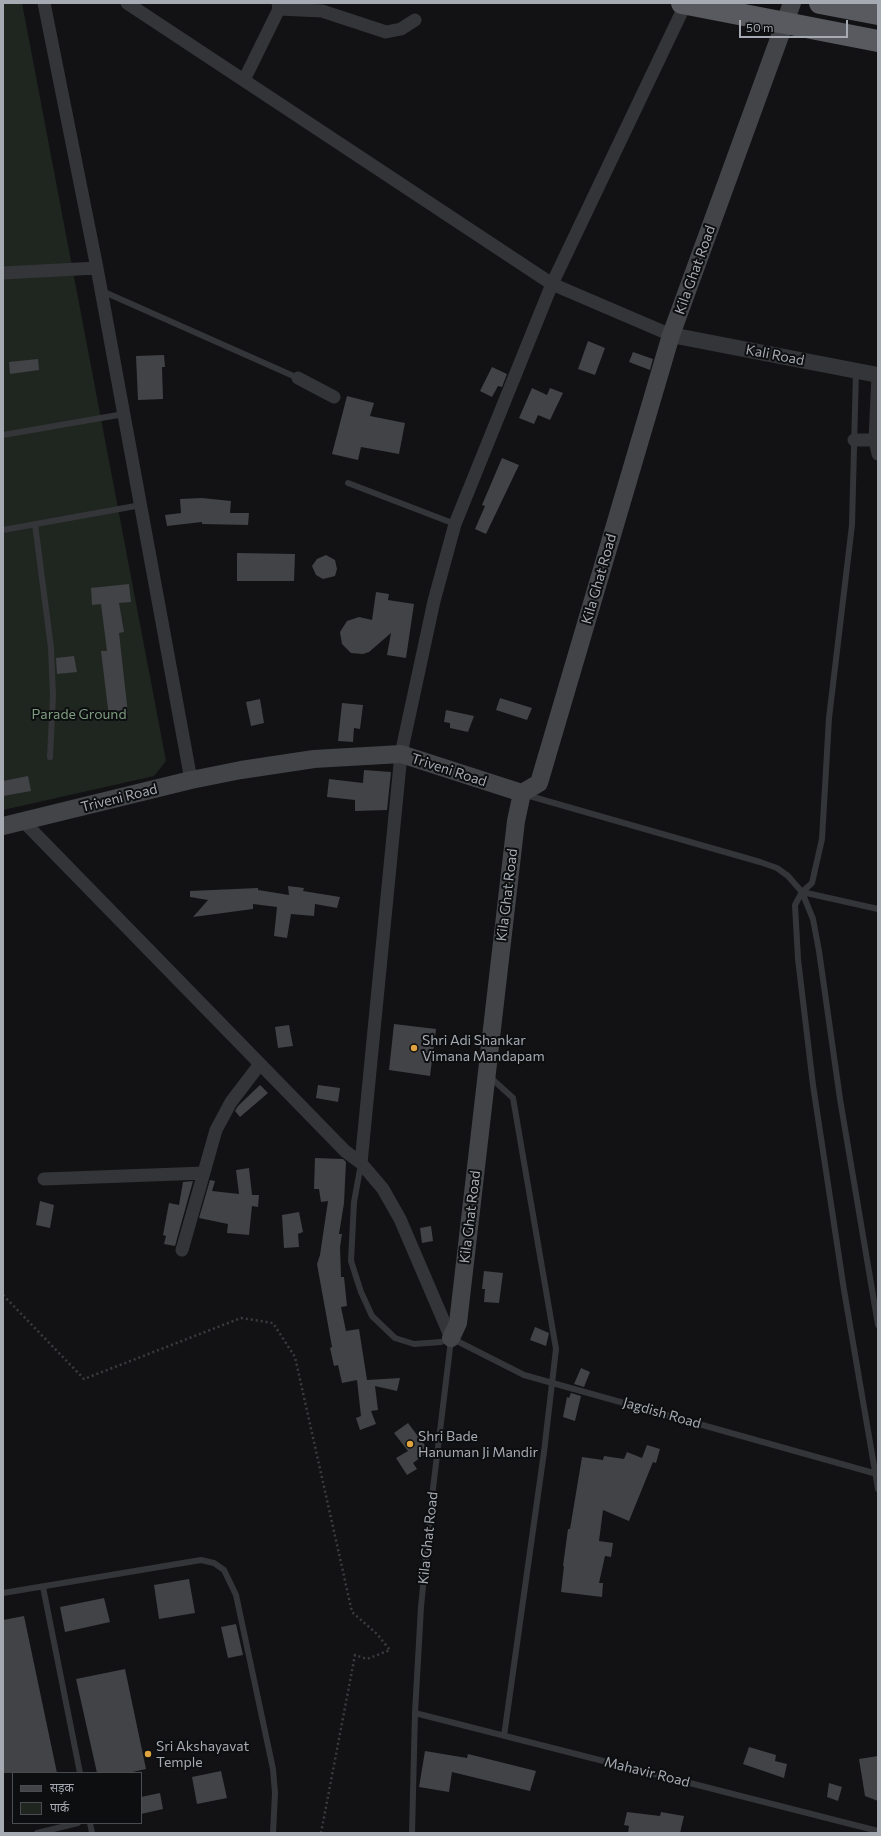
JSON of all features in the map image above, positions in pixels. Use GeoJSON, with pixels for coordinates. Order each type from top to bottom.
{"type":"FeatureCollection","features":[{"type":"Feature","properties":{"kind":"highway"},"geometry":{"type":"LineString","coordinates":[[682,3],[878,41]]}},
{"type":"Feature","properties":{"kind":"highway"},"geometry":{"type":"LineString","coordinates":[[820,3],[878,14]]}},
{"type":"Feature","properties":{"kind":"main road","name":"Kila Ghat Road"},"geometry":{"type":"LineString","coordinates":[[451,1338],[458,1323],[516,821],[522,793],[539,783],[671,335],[792,3]]}},
{"type":"Feature","properties":{"kind":"main road","name":"Triveni Road"},"geometry":{"type":"LineString","coordinates":[[3,826],[191,780],[241,770],[314,760],[401,754],[522,793]]}},
{"type":"Feature","properties":{"kind":"street"},"geometry":{"type":"LineString","coordinates":[[44,3],[102,291],[191,780]]}},
{"type":"Feature","properties":{"kind":"street"},"geometry":{"type":"LineString","coordinates":[[126,3],[552,284],[671,335]]}},
{"type":"Feature","properties":{"kind":"street"},"geometry":{"type":"LineString","coordinates":[[361,1163],[401,754],[434,601],[455,524],[552,284],[686,3]]}},
{"type":"Feature","properties":{"kind":"street"},"geometry":{"type":"LineString","coordinates":[[244,80],[278,6],[322,11],[386,32],[401,29],[415,20]]}},
{"type":"Feature","properties":{"kind":"street"},"geometry":{"type":"LineString","coordinates":[[3,273],[97,268]]}},
{"type":"Feature","properties":{"kind":"street","name":"Kali Road"},"geometry":{"type":"LineString","coordinates":[[671,335],[878,375]]}},
{"type":"Feature","properties":{"kind":"street"},"geometry":{"type":"LineString","coordinates":[[878,375],[875,440],[878,454]]}},
{"type":"Feature","properties":{"kind":"street"},"geometry":{"type":"LineString","coordinates":[[298,378],[334,397]]}},
{"type":"Feature","properties":{"kind":"street"},"geometry":{"type":"LineString","coordinates":[[854,440],[875,440]]}},
{"type":"Feature","properties":{"kind":"street"},"geometry":{"type":"LineString","coordinates":[[24,822],[345,1151],[361,1163],[383,1189],[400,1219],[451,1338]]}},
{"type":"Feature","properties":{"kind":"street"},"geometry":{"type":"LineString","coordinates":[[182,1250],[216,1130],[231,1102],[260,1064]]}},
{"type":"Feature","properties":{"kind":"street"},"geometry":{"type":"LineString","coordinates":[[44,1179],[204,1173]]}},
{"type":"Feature","properties":{"kind":"lane"},"geometry":{"type":"LineString","coordinates":[[102,291],[298,378]]}},
{"type":"Feature","properties":{"kind":"lane"},"geometry":{"type":"LineString","coordinates":[[856,371],[852,525],[829,718],[822,839],[812,883],[802,892],[795,905],[798,959],[811,1069],[844,1290],[877,1474],[878,1489]]}},
{"type":"Feature","properties":{"kind":"lane"},"geometry":{"type":"LineString","coordinates":[[3,435],[124,414]]}},
{"type":"Feature","properties":{"kind":"lane"},"geometry":{"type":"LineString","coordinates":[[348,483],[455,524]]}},
{"type":"Feature","properties":{"kind":"lane"},"geometry":{"type":"LineString","coordinates":[[3,530],[141,505]]}},
{"type":"Feature","properties":{"kind":"lane"},"geometry":{"type":"LineString","coordinates":[[35,524],[51,648],[53,696],[50,757]]}},
{"type":"Feature","properties":{"kind":"lane","name":"Triveni Road"},"geometry":{"type":"LineString","coordinates":[[522,793],[777,868],[788,876],[802,892],[813,919],[819,951],[840,1099],[878,1325]]}},
{"type":"Feature","properties":{"kind":"lane"},"geometry":{"type":"LineString","coordinates":[[802,892],[878,909]]}},
{"type":"Feature","properties":{"kind":"lane"},"geometry":{"type":"LineString","coordinates":[[487,1073],[513,1098],[556,1349],[553,1383],[504,1736]]}},
{"type":"Feature","properties":{"kind":"lane"},"geometry":{"type":"LineString","coordinates":[[361,1163],[354,1202],[352,1261],[361,1292],[372,1316],[395,1338],[414,1344],[441,1342],[451,1338]]}},
{"type":"Feature","properties":{"kind":"lane","name":"Jagdish Road"},"geometry":{"type":"LineString","coordinates":[[451,1338],[524,1375],[877,1474]]}},
{"type":"Feature","properties":{"kind":"lane","name":"Kila Ghat Road"},"geometry":{"type":"LineString","coordinates":[[412,1833],[415,1713],[422,1599],[451,1338]]}},
{"type":"Feature","properties":{"kind":"lane"},"geometry":{"type":"LineString","coordinates":[[3,1593],[201,1560],[214,1563],[224,1570],[236,1595],[273,1769],[275,1793],[274,1833]]}},
{"type":"Feature","properties":{"kind":"lane"},"geometry":{"type":"LineString","coordinates":[[43,1587],[80,1772]]}},
{"type":"Feature","properties":{"kind":"lane","name":"Mahavir Road"},"geometry":{"type":"LineString","coordinates":[[415,1713],[875,1831]]}},
{"type":"Feature","properties":{"kind":"lane"},"geometry":{"type":"LineString","coordinates":[[37,1833],[74,1824]]}},
{"type":"Feature","properties":{"kind":"path"},"geometry":{"type":"LineString","coordinates":[[3,1295],[84,1379],[241,1318],[273,1323],[295,1357],[352,1612],[377,1634],[390,1650],[367,1659],[355,1655],[321,1833]]}},
{"type":"Feature","properties":{"kind":"green space","name":"Parade Ground"},"geometry":{"type":"Polygon","coordinates":[[[3,3],[22,3],[166,761],[154,776],[3,810],[3,3]]]}},
{"type":"Feature","properties":{"kind":"building"},"geometry":{"type":"Polygon","coordinates":[[[588,341],[605,348],[595,375],[578,369],[588,341]]]}},
{"type":"Feature","properties":{"kind":"building"},"geometry":{"type":"Polygon","coordinates":[[[633,352],[653,359],[650,370],[629,362],[633,352]]]}},
{"type":"Feature","properties":{"kind":"building"},"geometry":{"type":"Polygon","coordinates":[[[164,355],[165,367],[162,367],[163,399],[138,400],[136,356],[164,355]]]}},
{"type":"Feature","properties":{"kind":"building"},"geometry":{"type":"Polygon","coordinates":[[[38,359],[39,370],[10,374],[9,362],[38,359]]]}},
{"type":"Feature","properties":{"kind":"building"},"geometry":{"type":"Polygon","coordinates":[[[492,367],[507,374],[502,387],[498,386],[492,397],[480,391],[492,367]]]}},
{"type":"Feature","properties":{"kind":"building"},"geometry":{"type":"Polygon","coordinates":[[[532,388],[547,395],[550,388],[563,393],[550,420],[538,415],[534,424],[519,418],[532,388]]]}},
{"type":"Feature","properties":{"kind":"building"},"geometry":{"type":"Polygon","coordinates":[[[347,396],[374,403],[370,416],[405,423],[399,454],[361,447],[358,460],[332,454],[347,396]]]}},
{"type":"Feature","properties":{"kind":"building"},"geometry":{"type":"Polygon","coordinates":[[[502,458],[519,465],[486,534],[475,529],[485,506],[482,505],[502,458]]]}},
{"type":"Feature","properties":{"kind":"building"},"geometry":{"type":"Polygon","coordinates":[[[202,498],[231,501],[230,513],[249,513],[248,525],[202,524],[202,522],[167,526],[165,515],[181,513],[180,499],[202,498]]]}},
{"type":"Feature","properties":{"kind":"building"},"geometry":{"type":"Polygon","coordinates":[[[237,553],[295,554],[294,581],[237,581],[237,553]]]}},
{"type":"Feature","properties":{"kind":"building"},"geometry":{"type":"Polygon","coordinates":[[[326,555],[335,560],[337,569],[335,576],[323,579],[316,575],[312,566],[317,559],[326,555]]]}},
{"type":"Feature","properties":{"kind":"building"},"geometry":{"type":"Polygon","coordinates":[[[129,584],[131,602],[119,603],[124,632],[119,633],[128,714],[109,717],[101,651],[107,651],[101,604],[92,605],[91,588],[129,584]]]}},
{"type":"Feature","properties":{"kind":"building"},"geometry":{"type":"Polygon","coordinates":[[[376,592],[389,594],[388,600],[414,604],[406,658],[387,655],[391,633],[369,652],[363,654],[351,653],[342,644],[340,632],[347,621],[359,617],[372,620],[376,592]]]}},
{"type":"Feature","properties":{"kind":"building"},"geometry":{"type":"Polygon","coordinates":[[[74,656],[77,672],[57,674],[56,658],[74,656]]]}},
{"type":"Feature","properties":{"kind":"building"},"geometry":{"type":"Polygon","coordinates":[[[500,698],[532,708],[527,720],[496,710],[500,698]]]}},
{"type":"Feature","properties":{"kind":"building"},"geometry":{"type":"Polygon","coordinates":[[[260,699],[264,723],[251,726],[246,702],[260,699]]]}},
{"type":"Feature","properties":{"kind":"building"},"geometry":{"type":"Polygon","coordinates":[[[342,703],[363,705],[360,729],[354,728],[353,742],[338,741],[342,703]]]}},
{"type":"Feature","properties":{"kind":"building"},"geometry":{"type":"Polygon","coordinates":[[[446,710],[474,716],[468,732],[450,728],[450,723],[444,722],[446,710]]]}},
{"type":"Feature","properties":{"kind":"building"},"geometry":{"type":"Polygon","coordinates":[[[364,770],[391,772],[387,810],[355,811],[355,800],[327,797],[329,779],[363,783],[364,770]]]}},
{"type":"Feature","properties":{"kind":"building"},"geometry":{"type":"Polygon","coordinates":[[[28,776],[31,791],[3,796],[3,781],[28,776]]]}},
{"type":"Feature","properties":{"kind":"building"},"geometry":{"type":"Polygon","coordinates":[[[288,886],[304,888],[303,891],[340,897],[337,908],[315,904],[314,916],[291,914],[287,938],[274,936],[277,907],[253,904],[253,909],[193,917],[208,900],[190,897],[190,891],[258,888],[258,890],[289,895],[288,886]]]}},
{"type":"Feature","properties":{"kind":"building"},"geometry":{"type":"Polygon","coordinates":[[[394,1024],[436,1029],[430,1076],[389,1070],[394,1024]]]}},
{"type":"Feature","properties":{"kind":"building"},"geometry":{"type":"Polygon","coordinates":[[[289,1025],[293,1046],[278,1048],[275,1027],[289,1025]]]}},
{"type":"Feature","properties":{"kind":"building"},"geometry":{"type":"Polygon","coordinates":[[[260,1085],[268,1093],[240,1117],[235,1111],[238,1106],[260,1085]]]}},
{"type":"Feature","properties":{"kind":"building"},"geometry":{"type":"Polygon","coordinates":[[[318,1085],[340,1088],[338,1102],[316,1098],[318,1085]]]}},
{"type":"Feature","properties":{"kind":"building"},"geometry":{"type":"Polygon","coordinates":[[[315,1158],[343,1159],[346,1162],[344,1203],[339,1234],[342,1234],[340,1247],[341,1277],[344,1277],[347,1306],[341,1307],[346,1331],[359,1329],[367,1380],[400,1378],[397,1391],[375,1386],[378,1410],[371,1411],[376,1424],[360,1430],[356,1418],[361,1416],[357,1380],[342,1383],[338,1365],[334,1366],[330,1348],[332,1347],[317,1264],[320,1255],[328,1201],[321,1202],[319,1189],[314,1189],[315,1158]]]}},
{"type":"Feature","properties":{"kind":"building"},"geometry":{"type":"Polygon","coordinates":[[[249,1168],[252,1195],[259,1195],[258,1207],[252,1206],[249,1235],[227,1233],[228,1224],[199,1218],[210,1180],[215,1181],[212,1191],[239,1194],[236,1170],[249,1168]]]}},
{"type":"Feature","properties":{"kind":"building"},"geometry":{"type":"Polygon","coordinates":[[[193,1181],[175,1246],[164,1244],[166,1236],[163,1235],[169,1203],[179,1205],[183,1182],[193,1181]]]}},
{"type":"Feature","properties":{"kind":"building"},"geometry":{"type":"Polygon","coordinates":[[[40,1201],[54,1205],[50,1228],[36,1225],[40,1201]]]}},
{"type":"Feature","properties":{"kind":"building"},"geometry":{"type":"Polygon","coordinates":[[[299,1212],[303,1232],[298,1234],[299,1247],[284,1248],[282,1215],[299,1212]]]}},
{"type":"Feature","properties":{"kind":"building"},"geometry":{"type":"Polygon","coordinates":[[[431,1226],[433,1241],[422,1243],[420,1228],[431,1226]]]}},
{"type":"Feature","properties":{"kind":"building"},"geometry":{"type":"Polygon","coordinates":[[[484,1271],[503,1273],[499,1303],[484,1302],[485,1289],[482,1289],[484,1271]]]}},
{"type":"Feature","properties":{"kind":"building"},"geometry":{"type":"Polygon","coordinates":[[[535,1327],[549,1333],[546,1346],[530,1340],[535,1327]]]}},
{"type":"Feature","properties":{"kind":"building"},"geometry":{"type":"Polygon","coordinates":[[[581,1368],[590,1372],[584,1387],[574,1384],[581,1368]]]}},
{"type":"Feature","properties":{"kind":"building"},"geometry":{"type":"Polygon","coordinates":[[[571,1393],[581,1396],[575,1421],[563,1417],[567,1397],[569,1398],[571,1393]]]}},
{"type":"Feature","properties":{"kind":"building"},"geometry":{"type":"Polygon","coordinates":[[[408,1423],[429,1451],[413,1463],[417,1469],[407,1475],[396,1458],[408,1451],[394,1433],[408,1423]]]}},
{"type":"Feature","properties":{"kind":"building"},"geometry":{"type":"Polygon","coordinates":[[[647,1445],[660,1449],[656,1463],[653,1462],[629,1521],[603,1510],[599,1541],[613,1543],[611,1557],[605,1556],[599,1583],[603,1583],[602,1597],[561,1592],[568,1529],[570,1529],[582,1457],[603,1460],[604,1456],[624,1459],[627,1452],[642,1458],[647,1445]]]}},
{"type":"Feature","properties":{"kind":"building"},"geometry":{"type":"Polygon","coordinates":[[[189,1579],[195,1613],[159,1619],[154,1585],[189,1579]]]}},
{"type":"Feature","properties":{"kind":"building"},"geometry":{"type":"Polygon","coordinates":[[[104,1598],[110,1622],[65,1632],[60,1607],[104,1598]]]}},
{"type":"Feature","properties":{"kind":"building"},"geometry":{"type":"Polygon","coordinates":[[[24,1616],[57,1772],[3,1773],[3,1620],[24,1616]]]}},
{"type":"Feature","properties":{"kind":"building"},"geometry":{"type":"Polygon","coordinates":[[[236,1624],[243,1655],[228,1658],[221,1627],[236,1624]]]}},
{"type":"Feature","properties":{"kind":"building"},"geometry":{"type":"Polygon","coordinates":[[[125,1669],[146,1769],[132,1772],[97,1772],[76,1679],[125,1669]]]}},
{"type":"Feature","properties":{"kind":"building"},"geometry":{"type":"Polygon","coordinates":[[[749,1747],[776,1755],[775,1761],[787,1764],[784,1778],[743,1764],[749,1747]]]}},
{"type":"Feature","properties":{"kind":"building"},"geometry":{"type":"Polygon","coordinates":[[[425,1751],[467,1758],[468,1754],[536,1771],[530,1791],[452,1772],[449,1792],[419,1787],[425,1751]]]}},
{"type":"Feature","properties":{"kind":"building"},"geometry":{"type":"Polygon","coordinates":[[[878,1756],[878,1801],[865,1796],[859,1759],[878,1756]]]}},
{"type":"Feature","properties":{"kind":"building"},"geometry":{"type":"Polygon","coordinates":[[[221,1771],[227,1798],[197,1804],[192,1777],[221,1771]]]}},
{"type":"Feature","properties":{"kind":"building"},"geometry":{"type":"Polygon","coordinates":[[[829,1783],[842,1787],[838,1801],[827,1797],[829,1783]]]}},
{"type":"Feature","properties":{"kind":"building"},"geometry":{"type":"Polygon","coordinates":[[[160,1793],[163,1809],[142,1814],[142,1797],[160,1793]]]}},
{"type":"Feature","properties":{"kind":"building"},"geometry":{"type":"Polygon","coordinates":[[[627,1812],[660,1816],[661,1812],[684,1816],[680,1833],[628,1833],[629,1826],[624,1825],[627,1812]]]}},
{"type":"Feature","properties":{"kind":"place","name":"Shri Adi Shankar Vimana Mandapam"},"geometry":{"type":"Point","coordinates":[414,1048]}},
{"type":"Feature","properties":{"kind":"place","name":"Shri Bade Hanuman Ji Mandir"},"geometry":{"type":"Point","coordinates":[410,1444]}},
{"type":"Feature","properties":{"kind":"place","name":"Sri Akshayavat Temple"},"geometry":{"type":"Point","coordinates":[148,1754]}}]}
